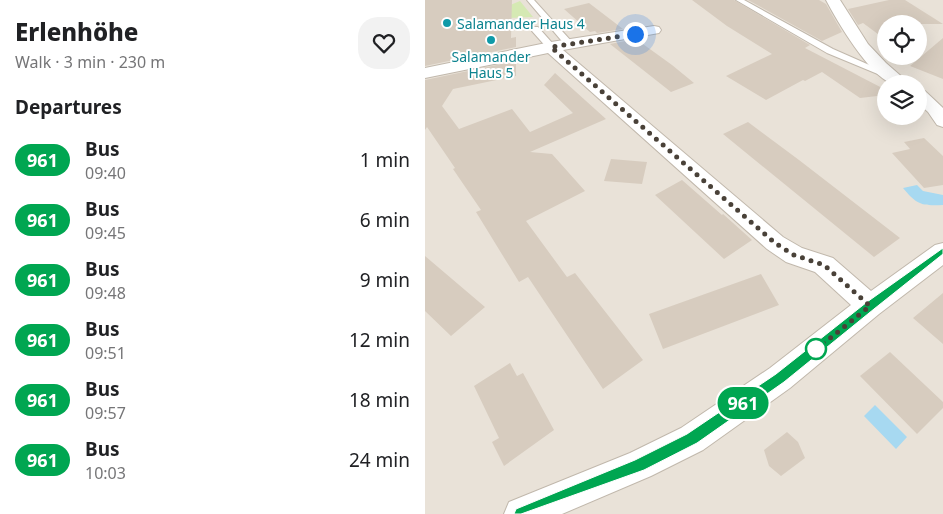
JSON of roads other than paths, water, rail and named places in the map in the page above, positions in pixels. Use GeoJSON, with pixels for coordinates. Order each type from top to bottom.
{"type":"FeatureCollection","features":[{"type":"Feature","properties":{"kind":"street"},"geometry":{"type":"LineString","coordinates":[[833,0],[858,44],[888,74]]}},
{"type":"Feature","properties":{"kind":"street"},"geometry":{"type":"LineString","coordinates":[[425,72],[560,45],[654,30]]}},
{"type":"Feature","properties":{"kind":"street"},"geometry":{"type":"LineString","coordinates":[[560,45],[775,243],[794,255],[824,265],[870,306]]}},
{"type":"Feature","properties":{"kind":"street"},"geometry":{"type":"LineString","coordinates":[[927,102],[943,121]]}},
{"type":"Feature","properties":{"kind":"street"},"geometry":{"type":"LineString","coordinates":[[521,514],[640,465],[692,439],[780,378],[870,306],[943,252]]}},
{"type":"Feature","properties":{"kind":"lane"},"geometry":{"type":"LineString","coordinates":[[529,0],[560,45]]}},
{"type":"Feature","properties":{"kind":"lane"},"geometry":{"type":"LineString","coordinates":[[739,0],[830,51],[888,74]]}},
{"type":"Feature","properties":{"kind":"lane"},"geometry":{"type":"LineString","coordinates":[[535,29],[560,45]]}},
{"type":"Feature","properties":{"kind":"water"},"geometry":{"type":"Polygon","coordinates":[[[917,185],[923,191],[943,195],[943,205],[925,205],[920,203],[912,198],[903,188],[917,185]]]}},
{"type":"Feature","properties":{"kind":"water"},"geometry":{"type":"Polygon","coordinates":[[[875,405],[907,437],[896,449],[864,416],[875,405]]]}},
{"type":"Feature","properties":{"kind":"place","name":"Salamander Haus 4"},"geometry":{"type":"Point","coordinates":[447,23]}},
{"type":"Feature","properties":{"kind":"place","name":"Salamander Haus 5"},"geometry":{"type":"Point","coordinates":[491,40]}}]}
